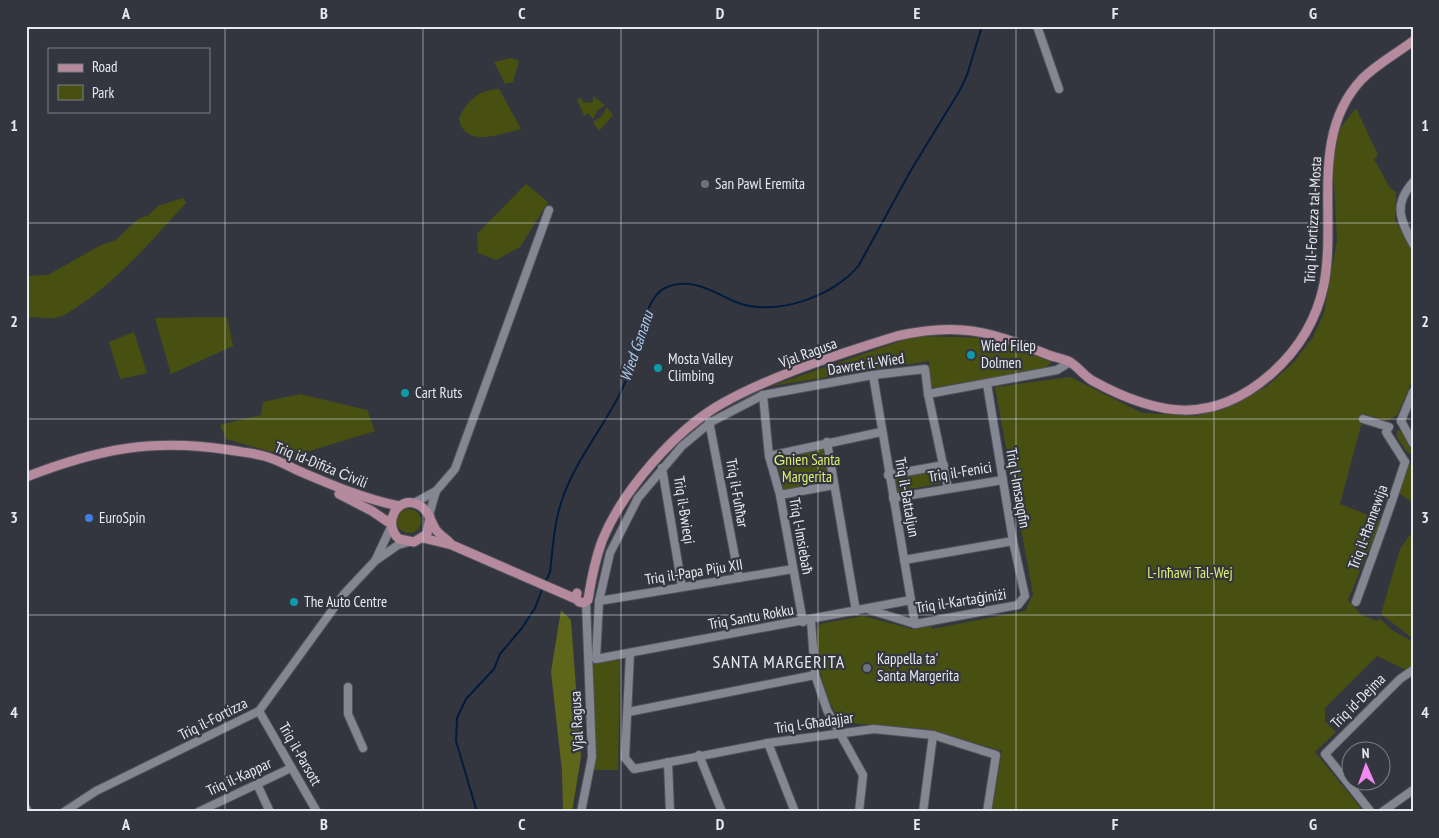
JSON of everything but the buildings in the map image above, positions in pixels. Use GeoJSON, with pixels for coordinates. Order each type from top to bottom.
{"type":"FeatureCollection","features":[{"type":"Feature","properties":{"kind":"main road","name":"Triq il-Fortizza tal-Mosta"},"geometry":{"type":"LineString","coordinates":[[1120,395],[1136,402],[1171,410],[1189,411],[1219,405],[1249,390],[1266,378],[1295,349],[1315,315],[1324,285],[1328,247],[1329,158],[1339,117],[1348,96],[1362,80],[1413,41]]}},
{"type":"Feature","properties":{"kind":"main road","name":"Vjal Ragusa"},"geometry":{"type":"LineString","coordinates":[[583,593],[602,541],[624,500],[652,466],[734,397],[772,380],[889,338],[921,331],[954,329],[984,332],[1017,341],[1070,362],[1090,379],[1120,395]]}},
{"type":"Feature","properties":{"kind":"main road","name":"Triq id-Difiża Ċivili"},"geometry":{"type":"LineString","coordinates":[[26,477],[80,458],[117,448],[174,445],[206,446],[264,456],[374,501],[399,506],[414,503]]}},
{"type":"Feature","properties":{"kind":"main road","name":"Triq id-Difiża Ċivili"},"geometry":{"type":"LineString","coordinates":[[26,483],[87,461],[118,453],[157,449],[206,450],[264,461],[347,498],[391,525],[399,538],[409,542]]}},
{"type":"Feature","properties":{"kind":"main road"},"geometry":{"type":"LineString","coordinates":[[414,503],[420,505],[429,516],[436,530],[452,545]]}},
{"type":"Feature","properties":{"kind":"main road"},"geometry":{"type":"LineString","coordinates":[[391,525],[392,514],[399,506]]}},
{"type":"Feature","properties":{"kind":"main road"},"geometry":{"type":"LineString","coordinates":[[422,538],[429,529],[429,516]]}},
{"type":"Feature","properties":{"kind":"main road"},"geometry":{"type":"LineString","coordinates":[[409,542],[422,538],[452,545],[545,586],[565,592],[583,593]]}},
{"type":"Feature","properties":{"kind":"main road"},"geometry":{"type":"LineString","coordinates":[[565,592],[578,589],[583,593]]}},
{"type":"Feature","properties":{"kind":"street"},"geometry":{"type":"LineString","coordinates":[[1037,26],[1059,89]]}},
{"type":"Feature","properties":{"kind":"street"},"geometry":{"type":"LineString","coordinates":[[1413,182],[1403,194],[1400,219],[1413,244]]}},
{"type":"Feature","properties":{"kind":"street"},"geometry":{"type":"LineString","coordinates":[[414,503],[436,491],[455,469],[550,210]]}},
{"type":"Feature","properties":{"kind":"street"},"geometry":{"type":"LineString","coordinates":[[948,488],[928,394],[1057,370],[1070,362]]}},
{"type":"Feature","properties":{"kind":"street","name":"Dawret il-Wied"},"geometry":{"type":"LineString","coordinates":[[596,659],[599,601],[610,553],[638,498],[662,468],[707,419],[762,395],[872,375],[925,369],[928,394]]}},
{"type":"Feature","properties":{"kind":"street","name":"Triq il-Battaljun"},"geometry":{"type":"LineString","coordinates":[[872,375],[915,624]]}},
{"type":"Feature","properties":{"kind":"street","name":"Triq l-Imsaqqfin"},"geometry":{"type":"LineString","coordinates":[[987,384],[1013,541],[1025,596]]}},
{"type":"Feature","properties":{"kind":"street"},"geometry":{"type":"LineString","coordinates":[[1409,461],[1386,432],[1389,427],[1401,421],[1413,392]]}},
{"type":"Feature","properties":{"kind":"street","name":"Triq l-Imsiebaħ"},"geometry":{"type":"LineString","coordinates":[[762,395],[769,456],[780,495],[793,569],[807,622],[815,675],[827,710],[863,775],[859,812]]}},
{"type":"Feature","properties":{"kind":"street","name":"Triq il-Fuħħar"},"geometry":{"type":"LineString","coordinates":[[707,419],[739,578]]}},
{"type":"Feature","properties":{"kind":"street"},"geometry":{"type":"LineString","coordinates":[[1362,419],[1389,427]]}},
{"type":"Feature","properties":{"kind":"street"},"geometry":{"type":"LineString","coordinates":[[1401,421],[1413,443]]}},
{"type":"Feature","properties":{"kind":"street"},"geometry":{"type":"LineString","coordinates":[[769,456],[827,442],[881,432]]}},
{"type":"Feature","properties":{"kind":"street"},"geometry":{"type":"LineString","coordinates":[[827,442],[856,611]]}},
{"type":"Feature","properties":{"kind":"street","name":"Triq il-Ħannewija"},"geometry":{"type":"LineString","coordinates":[[1356,602],[1372,553],[1409,461]]}},
{"type":"Feature","properties":{"kind":"street"},"geometry":{"type":"LineString","coordinates":[[888,475],[944,464]]}},
{"type":"Feature","properties":{"kind":"street","name":"Triq il-Bwieqi"},"geometry":{"type":"LineString","coordinates":[[662,468],[682,587]]}},
{"type":"Feature","properties":{"kind":"street","name":"Triq il-Fenici"},"geometry":{"type":"LineString","coordinates":[[893,498],[1003,480]]}},
{"type":"Feature","properties":{"kind":"street"},"geometry":{"type":"LineString","coordinates":[[780,495],[834,484]]}},
{"type":"Feature","properties":{"kind":"street"},"geometry":{"type":"LineString","coordinates":[[429,516],[436,491]]}},
{"type":"Feature","properties":{"kind":"street","name":"Triq il-Fortizza"},"geometry":{"type":"LineString","coordinates":[[375,561],[391,525]]}},
{"type":"Feature","properties":{"kind":"street"},"geometry":{"type":"LineString","coordinates":[[904,560],[1013,541]]}},
{"type":"Feature","properties":{"kind":"street","name":"Triq il-Fortizza"},"geometry":{"type":"LineString","coordinates":[[64,812],[96,792],[259,711],[344,594],[375,561],[398,545],[409,542]]}},
{"type":"Feature","properties":{"kind":"street","name":"Triq il-Papa Piju XII"},"geometry":{"type":"LineString","coordinates":[[599,601],[793,569]]}},
{"type":"Feature","properties":{"kind":"street","name":"Vjal Ragusa"},"geometry":{"type":"LineString","coordinates":[[581,812],[592,757],[583,593]]}},
{"type":"Feature","properties":{"kind":"street","name":"Triq il-Kartaġiniżi"},"geometry":{"type":"LineString","coordinates":[[868,609],[915,624],[1018,605],[1025,596]]}},
{"type":"Feature","properties":{"kind":"street","name":"Triq Santu Rokku"},"geometry":{"type":"LineString","coordinates":[[596,659],[807,622],[911,600]]}},
{"type":"Feature","properties":{"kind":"street"},"geometry":{"type":"LineString","coordinates":[[630,653],[628,712],[815,675]]}},
{"type":"Feature","properties":{"kind":"street","name":"Triq id-Dejma"},"geometry":{"type":"LineString","coordinates":[[1371,812],[1325,754],[1400,679],[1413,670]]}},
{"type":"Feature","properties":{"kind":"street"},"geometry":{"type":"LineString","coordinates":[[348,687],[348,714],[363,748]]}},
{"type":"Feature","properties":{"kind":"street","name":"Triq il-Parsott"},"geometry":{"type":"LineString","coordinates":[[259,711],[317,812]]}},
{"type":"Feature","properties":{"kind":"street","name":"Triq l-Għadajjar"},"geometry":{"type":"LineString","coordinates":[[628,712],[625,758],[634,769],[699,754],[874,728],[933,735],[996,755],[987,812]]}},
{"type":"Feature","properties":{"kind":"street"},"geometry":{"type":"LineString","coordinates":[[923,812],[933,735]]}},
{"type":"Feature","properties":{"kind":"street"},"geometry":{"type":"LineString","coordinates":[[768,743],[795,812]]}},
{"type":"Feature","properties":{"kind":"street"},"geometry":{"type":"LineString","coordinates":[[699,754],[722,812]]}},
{"type":"Feature","properties":{"kind":"street"},"geometry":{"type":"LineString","coordinates":[[668,762],[670,812]]}},
{"type":"Feature","properties":{"kind":"street","name":"Triq il-Kappar"},"geometry":{"type":"LineString","coordinates":[[198,812],[291,768]]}},
{"type":"Feature","properties":{"kind":"street"},"geometry":{"type":"LineString","coordinates":[[257,784],[270,812]]}},
{"type":"Feature","properties":{"kind":"street"},"geometry":{"type":"LineString","coordinates":[[1382,812],[1413,790]]}},
{"type":"Feature","properties":{"kind":"street"},"geometry":{"type":"LineString","coordinates":[[26,808],[28,812]]}},
{"type":"Feature","properties":{"kind":"green space"},"geometry":{"type":"Polygon","coordinates":[[[511,58],[519,61],[513,82],[505,84],[494,62],[511,58]]]}},
{"type":"Feature","properties":{"kind":"green space"},"geometry":{"type":"Polygon","coordinates":[[[499,89],[521,129],[485,137],[468,134],[462,128],[459,118],[466,106],[479,94],[499,89]]]}},
{"type":"Feature","properties":{"kind":"green space"},"geometry":{"type":"Polygon","coordinates":[[[593,96],[605,105],[597,111],[593,119],[588,113],[584,116],[577,99],[582,98],[583,103],[593,102],[593,96]]]}},
{"type":"Feature","properties":{"kind":"green space"},"geometry":{"type":"Polygon","coordinates":[[[607,107],[613,115],[599,131],[593,122],[602,116],[607,107]]]}},
{"type":"Feature","properties":{"kind":"green space","name":"L-Inħawi Tal-Wej"},"geometry":{"type":"Polygon","coordinates":[[[1356,108],[1378,155],[1374,159],[1390,188],[1396,192],[1395,220],[1413,250],[1413,379],[1397,415],[1387,421],[1364,414],[1340,504],[1381,520],[1348,600],[1361,615],[1377,621],[1380,619],[1392,630],[1413,642],[1413,666],[1406,670],[1377,656],[1325,708],[1325,721],[1336,732],[1315,752],[1342,785],[1342,790],[1346,790],[1364,812],[992,812],[1002,751],[929,729],[849,723],[837,716],[828,699],[820,672],[817,632],[820,624],[863,616],[912,629],[932,626],[932,629],[1025,611],[1033,594],[995,387],[1070,377],[1142,413],[1197,416],[1228,407],[1266,387],[1294,362],[1313,337],[1324,313],[1337,240],[1333,163],[1339,130],[1356,108]]]}},
{"type":"Feature","properties":{"kind":"green space"},"geometry":{"type":"Polygon","coordinates":[[[526,184],[548,202],[520,247],[496,260],[478,253],[477,234],[526,184]]]}},
{"type":"Feature","properties":{"kind":"green space"},"geometry":{"type":"Polygon","coordinates":[[[183,198],[186,203],[144,249],[114,278],[82,304],[59,317],[26,319],[26,276],[48,275],[101,245],[116,240],[138,219],[149,215],[158,206],[183,198]]]}},
{"type":"Feature","properties":{"kind":"green space"},"geometry":{"type":"Polygon","coordinates":[[[227,317],[233,346],[171,374],[155,318],[227,317]]]}},
{"type":"Feature","properties":{"kind":"green space"},"geometry":{"type":"Polygon","coordinates":[[[134,332],[147,373],[120,379],[109,342],[134,332]]]}},
{"type":"Feature","properties":{"kind":"green space"},"geometry":{"type":"Polygon","coordinates":[[[915,336],[989,338],[1052,362],[1044,369],[931,388],[929,361],[771,386],[915,336]]]}},
{"type":"Feature","properties":{"kind":"green space"},"geometry":{"type":"Polygon","coordinates":[[[300,394],[367,410],[375,431],[290,457],[226,439],[220,425],[261,415],[263,402],[300,394]]]}},
{"type":"Feature","properties":{"kind":"green space"},"geometry":{"type":"Polygon","coordinates":[[[1397,430],[1403,432],[1413,448],[1413,454],[1407,452],[1397,437],[1397,430]]]}},
{"type":"Feature","properties":{"kind":"green space","name":"Ġnien Santa Margerita"},"geometry":{"type":"Polygon","coordinates":[[[823,448],[829,482],[783,490],[777,457],[823,448]]]}},
{"type":"Feature","properties":{"kind":"green space"},"geometry":{"type":"Polygon","coordinates":[[[1413,463],[1413,503],[1399,493],[1405,472],[1413,463]]]}},
{"type":"Feature","properties":{"kind":"green space"},"geometry":{"type":"Polygon","coordinates":[[[938,471],[941,483],[896,492],[893,479],[938,471]]]}},
{"type":"Feature","properties":{"kind":"green space"},"geometry":{"type":"Polygon","coordinates":[[[409,509],[414,510],[420,516],[420,526],[414,532],[409,533],[404,532],[398,526],[397,521],[398,516],[404,510],[409,509]]]}},
{"type":"Feature","properties":{"kind":"green space"},"geometry":{"type":"Polygon","coordinates":[[[1413,531],[1412,638],[1381,614],[1400,549],[1413,531]]]}},
{"type":"Feature","properties":{"kind":"green space"},"geometry":{"type":"Polygon","coordinates":[[[561,610],[571,620],[581,757],[572,812],[563,812],[562,771],[551,672],[561,610]]]}},
{"type":"Feature","properties":{"kind":"green space"},"geometry":{"type":"Polygon","coordinates":[[[620,660],[618,770],[593,770],[596,747],[591,664],[620,660]]]}},
{"type":"Feature","properties":{"kind":"waterway","name":"Wied Gananu"},"geometry":{"type":"LineString","coordinates":[[545,583],[550,572],[556,525],[563,497],[578,465],[623,387],[630,370],[642,325],[652,302],[658,294],[665,288],[675,285],[693,285],[710,290],[736,302],[751,306],[768,307],[803,301],[820,295],[848,276],[859,265],[911,170],[960,90],[967,75],[982,26]]}},
{"type":"Feature","properties":{"kind":"waterway","name":"Wied Gananu"},"geometry":{"type":"LineString","coordinates":[[477,812],[456,741],[457,718],[466,699],[494,669],[500,654],[522,628],[535,608],[543,587]]}},
{"type":"Feature","properties":{"kind":"place","name":"San Pawl Eremita"},"geometry":{"type":"Point","coordinates":[705,184]}},
{"type":"Feature","properties":{"kind":"place","name":"Wied Filep Dolmen"},"geometry":{"type":"Point","coordinates":[971,355]}},
{"type":"Feature","properties":{"kind":"place","name":"Mosta Valley Climbing"},"geometry":{"type":"Point","coordinates":[658,368]}},
{"type":"Feature","properties":{"kind":"place","name":"Cart Ruts"},"geometry":{"type":"Point","coordinates":[405,393]}},
{"type":"Feature","properties":{"kind":"place","name":"EuroSpin"},"geometry":{"type":"Point","coordinates":[89,518]}},
{"type":"Feature","properties":{"kind":"place","name":"The Auto Centre"},"geometry":{"type":"Point","coordinates":[294,602]}},
{"type":"Feature","properties":{"kind":"place","name":"Kappella ta' Santa Margerita"},"geometry":{"type":"Point","coordinates":[867,668]}},
{"type":"Feature","properties":{"kind":"district","name":"SANTA MARGERITA"},"geometry":{"type":"Point","coordinates":[779,662]}}]}
